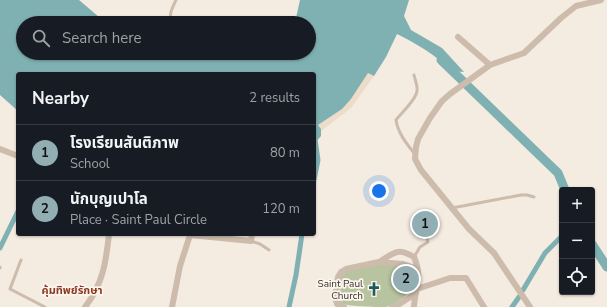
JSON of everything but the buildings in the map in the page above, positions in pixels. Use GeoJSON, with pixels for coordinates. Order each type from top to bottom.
{"type":"FeatureCollection","features":[{"type":"Feature","properties":{"kind":"street"},"geometry":{"type":"LineString","coordinates":[[530,307],[494,253],[469,229],[421,170],[415,159],[414,153],[418,139],[430,118],[442,101],[450,94],[490,65],[524,53],[576,6],[601,0]]}},
{"type":"Feature","properties":{"kind":"street"},"geometry":{"type":"LineString","coordinates":[[458,37],[490,65]]}},
{"type":"Feature","properties":{"kind":"street"},"geometry":{"type":"LineString","coordinates":[[0,149],[16,155]]}},
{"type":"Feature","properties":{"kind":"street"},"geometry":{"type":"LineString","coordinates":[[86,307],[92,299],[105,268],[109,236]]}},
{"type":"Feature","properties":{"kind":"street"},"geometry":{"type":"LineString","coordinates":[[172,307],[180,266],[190,236],[222,236],[251,241],[252,236]]}},
{"type":"Feature","properties":{"kind":"street"},"geometry":{"type":"LineString","coordinates":[[379,262],[398,251],[404,252],[414,258],[419,276],[414,307]]}},
{"type":"Feature","properties":{"kind":"street"},"geometry":{"type":"LineString","coordinates":[[344,307],[335,302],[335,297],[338,277],[341,272],[346,269],[379,262],[403,264],[417,269]]}},
{"type":"Feature","properties":{"kind":"street"},"geometry":{"type":"LineString","coordinates":[[395,306],[416,291],[450,278],[466,278],[484,307]]}},
{"type":"Feature","properties":{"kind":"street"},"geometry":{"type":"LineString","coordinates":[[395,306],[405,305],[410,307]]}},
{"type":"Feature","properties":{"kind":"lane"},"geometry":{"type":"LineString","coordinates":[[170,16],[176,0]]}},
{"type":"Feature","properties":{"kind":"lane"},"geometry":{"type":"LineString","coordinates":[[414,75],[417,91],[412,102],[396,120],[403,139],[414,153]]}},
{"type":"Feature","properties":{"kind":"lane"},"geometry":{"type":"LineString","coordinates":[[452,208],[521,195],[534,197]]}},
{"type":"Feature","properties":{"kind":"lane"},"geometry":{"type":"LineString","coordinates":[[414,258],[420,247],[428,242],[420,214]]}},
{"type":"Feature","properties":{"kind":"lane"},"geometry":{"type":"LineString","coordinates":[[251,241],[260,244],[269,250]]}},
{"type":"Feature","properties":{"kind":"lane"},"geometry":{"type":"LineString","coordinates":[[21,260],[10,289],[44,307]]}},
{"type":"Feature","properties":{"kind":"green space"},"geometry":{"type":"Polygon","coordinates":[[[376,264],[397,265],[409,268],[414,273],[416,279],[410,291],[398,302],[386,307],[354,306],[338,302],[337,295],[341,276],[347,271],[376,264]]]}},
{"type":"Feature","properties":{"kind":"shaded area"},"geometry":{"type":"Polygon","coordinates":[[[368,73],[374,76],[351,108],[321,131],[318,125],[342,109],[351,99],[368,73]]]}},
{"type":"Feature","properties":{"kind":"water"},"geometry":{"type":"Polygon","coordinates":[[[0,0],[79,0],[98,16],[16,16],[16,60],[316,60],[316,16],[296,16],[300,0],[409,0],[404,16],[411,30],[442,48],[464,72],[452,71],[426,50],[397,34],[386,57],[374,76],[368,73],[351,99],[342,109],[318,125],[321,129],[321,136],[316,142],[316,72],[16,72],[16,109],[0,95],[0,0]]]}},
{"type":"Feature","properties":{"kind":"waterway"},"geometry":{"type":"LineString","coordinates":[[441,60],[558,173],[564,187]]}},
{"type":"Feature","properties":{"kind":"waterway"},"geometry":{"type":"LineString","coordinates":[[316,146],[318,160],[316,170]]}},
{"type":"Feature","properties":{"kind":"waterway"},"geometry":{"type":"LineString","coordinates":[[0,248],[16,215]]}},
{"type":"Feature","properties":{"kind":"waterway"},"geometry":{"type":"LineString","coordinates":[[289,307],[296,275],[302,236]]}},
{"type":"Feature","properties":{"kind":"waterway"},"geometry":{"type":"LineString","coordinates":[[523,290],[545,253],[559,239]]}},
{"type":"Feature","properties":{"kind":"waterway"},"geometry":{"type":"LineString","coordinates":[[595,249],[607,267]]}},
{"type":"Feature","properties":{"kind":"waterway"},"geometry":{"type":"LineString","coordinates":[[512,307],[519,297]]}},
{"type":"Feature","properties":{"kind":"place","name":"โรงเรียนสันติภาพ"},"geometry":{"type":"Point","coordinates":[425,224]}},
{"type":"Feature","properties":{"kind":"place","name":"นักบุญเปาโล"},"geometry":{"type":"Point","coordinates":[406,279]}},
{"type":"Feature","properties":{"kind":"place","name":"Saint Paul Church"},"geometry":{"type":"Point","coordinates":[374,289]}},
{"type":"Feature","properties":{"kind":"district","name":"คุ้มทิพย์รักษา"},"geometry":{"type":"Point","coordinates":[72,290]}}]}
